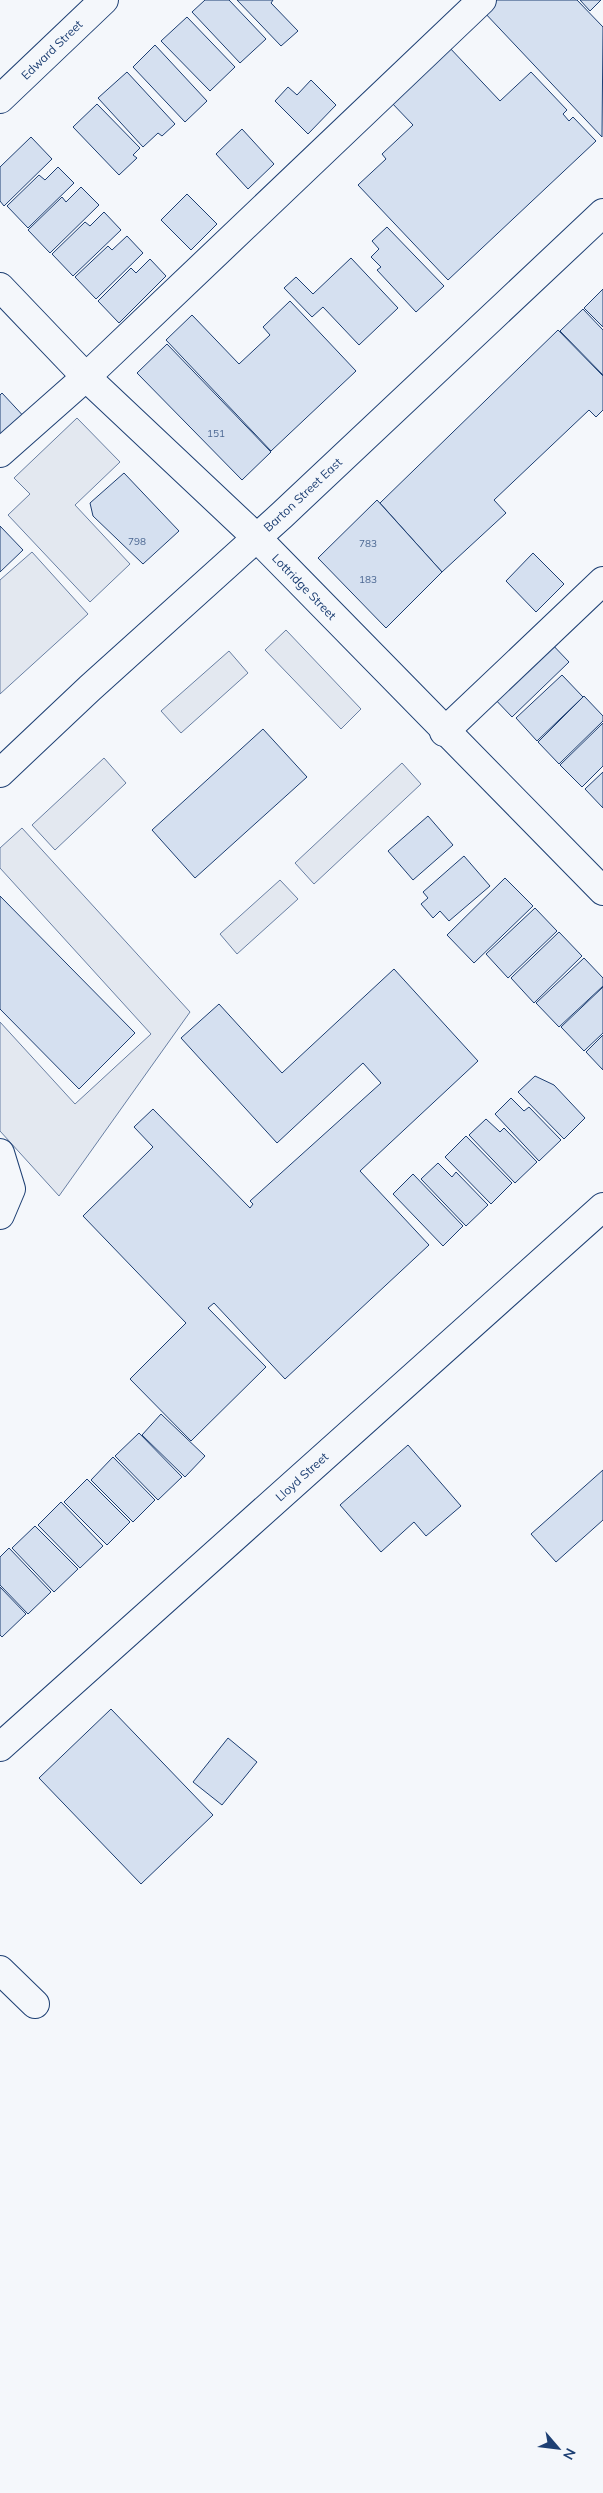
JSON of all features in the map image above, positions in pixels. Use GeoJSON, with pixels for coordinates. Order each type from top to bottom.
{"type":"FeatureCollection","features":[{"type":"Feature","properties":{"kind":"street","name":"Edward Street"},"geometry":{"type":"LineString","coordinates":[[0,100],[104,0]]}},
{"type":"Feature","properties":{"kind":"street"},"geometry":{"type":"LineString","coordinates":[[0,453],[86,377],[482,0]]}},
{"type":"Feature","properties":{"kind":"street","name":"Barton Street East"},"geometry":{"type":"LineString","coordinates":[[0,772],[256,538],[603,213]]}},
{"type":"Feature","properties":{"kind":"street","name":"Lottridge Street"},"geometry":{"type":"LineString","coordinates":[[0,287],[86,377],[256,538],[444,732],[603,892]]}},
{"type":"Feature","properties":{"kind":"street"},"geometry":{"type":"LineString","coordinates":[[444,732],[603,581]]}},
{"type":"Feature","properties":{"kind":"street"},"geometry":{"type":"LineString","coordinates":[[0,1153],[11,1188],[0,1215]]}},
{"type":"Feature","properties":{"kind":"street","name":"Lloyd Street"},"geometry":{"type":"LineString","coordinates":[[0,1747],[603,1207]]}},
{"type":"Feature","properties":{"kind":"street"},"geometry":{"type":"LineString","coordinates":[[0,1970],[35,2004]]}},
{"type":"Feature","properties":{"kind":"shaded area"},"geometry":{"type":"Polygon","coordinates":[[[77,418],[120,462],[75,505],[130,564],[90,602],[8,515],[30,494],[14,478],[77,418]]]}},
{"type":"Feature","properties":{"kind":"shaded area"},"geometry":{"type":"Polygon","coordinates":[[[32,552],[88,614],[0,694],[0,580],[32,552]]]}},
{"type":"Feature","properties":{"kind":"shaded area"},"geometry":{"type":"Polygon","coordinates":[[[286,630],[361,709],[341,729],[265,650],[286,630]]]}},
{"type":"Feature","properties":{"kind":"shaded area"},"geometry":{"type":"Polygon","coordinates":[[[229,651],[248,673],[181,733],[161,711],[229,651]]]}},
{"type":"Feature","properties":{"kind":"shaded area"},"geometry":{"type":"Polygon","coordinates":[[[104,758],[126,783],[55,850],[32,825],[104,758]]]}},
{"type":"Feature","properties":{"kind":"shaded area"},"geometry":{"type":"Polygon","coordinates":[[[402,763],[421,784],[314,884],[295,863],[402,763]]]}},
{"type":"Feature","properties":{"kind":"shaded area"},"geometry":{"type":"Polygon","coordinates":[[[22,828],[190,1012],[59,1196],[0,1131],[0,1022],[75,1104],[151,1034],[0,868],[0,848],[22,828]]]}},
{"type":"Feature","properties":{"kind":"shaded area"},"geometry":{"type":"Polygon","coordinates":[[[280,880],[298,899],[237,954],[220,934],[280,880]]]}},
{"type":"Feature","properties":{"kind":"building"},"geometry":{"type":"Polygon","coordinates":[[[205,0],[229,0],[266,39],[240,63],[192,12],[205,0]]]}},
{"type":"Feature","properties":{"kind":"building"},"geometry":{"type":"Polygon","coordinates":[[[237,0],[273,0],[271,3],[298,31],[281,46],[237,0]]]}},
{"type":"Feature","properties":{"kind":"building"},"geometry":{"type":"Polygon","coordinates":[[[495,0],[577,0],[603,27],[602,137],[483,11],[495,0]]]}},
{"type":"Feature","properties":{"kind":"building"},"geometry":{"type":"Polygon","coordinates":[[[580,0],[601,0],[590,11],[580,0]]]}},
{"type":"Feature","properties":{"kind":"building"},"geometry":{"type":"Polygon","coordinates":[[[187,17],[235,67],[210,91],[161,41],[187,17]]]}},
{"type":"Feature","properties":{"kind":"building"},"geometry":{"type":"Polygon","coordinates":[[[155,45],[207,101],[185,122],[133,67],[155,45]]]}},
{"type":"Feature","properties":{"kind":"building"},"geometry":{"type":"Polygon","coordinates":[[[448,46],[500,101],[531,72],[567,110],[563,114],[569,121],[573,117],[596,141],[448,280],[358,185],[386,159],[382,154],[413,125],[390,101],[448,46]]]}},
{"type":"Feature","properties":{"kind":"building"},"geometry":{"type":"Polygon","coordinates":[[[127,72],[175,124],[162,136],[158,133],[143,147],[98,98],[127,72]]]}},
{"type":"Feature","properties":{"kind":"building"},"geometry":{"type":"Polygon","coordinates":[[[311,80],[336,105],[308,134],[275,101],[288,87],[297,95],[311,80]]]}},
{"type":"Feature","properties":{"kind":"building"},"geometry":{"type":"Polygon","coordinates":[[[97,104],[140,148],[133,155],[137,158],[119,175],[73,127],[97,104]]]}},
{"type":"Feature","properties":{"kind":"building"},"geometry":{"type":"Polygon","coordinates":[[[242,129],[274,164],[248,189],[216,154],[242,129]]]}},
{"type":"Feature","properties":{"kind":"building"},"geometry":{"type":"Polygon","coordinates":[[[31,137],[52,159],[4,206],[0,201],[0,167],[31,137]]]}},
{"type":"Feature","properties":{"kind":"building"},"geometry":{"type":"Polygon","coordinates":[[[58,167],[74,183],[28,228],[7,206],[39,175],[45,180],[58,167]]]}},
{"type":"Feature","properties":{"kind":"building"},"geometry":{"type":"Polygon","coordinates":[[[81,187],[99,205],[50,253],[28,230],[62,197],[66,202],[81,187]]]}},
{"type":"Feature","properties":{"kind":"building"},"geometry":{"type":"Polygon","coordinates":[[[187,194],[217,224],[191,250],[161,220],[187,194]]]}},
{"type":"Feature","properties":{"kind":"building"},"geometry":{"type":"Polygon","coordinates":[[[104,212],[121,230],[73,276],[52,254],[85,222],[90,226],[104,212]]]}},
{"type":"Feature","properties":{"kind":"building"},"geometry":{"type":"Polygon","coordinates":[[[387,227],[444,286],[416,312],[377,270],[381,267],[371,257],[379,249],[372,241],[387,227]]]}},
{"type":"Feature","properties":{"kind":"building"},"geometry":{"type":"Polygon","coordinates":[[[127,236],[143,253],[96,299],[75,277],[108,246],[112,250],[127,236]]]}},
{"type":"Feature","properties":{"kind":"building"},"geometry":{"type":"Polygon","coordinates":[[[351,258],[398,308],[359,345],[323,307],[312,317],[284,288],[296,277],[313,294],[351,258]]]}},
{"type":"Feature","properties":{"kind":"building"},"geometry":{"type":"Polygon","coordinates":[[[150,259],[166,276],[119,323],[98,301],[131,268],[136,273],[150,259]]]}},
{"type":"Feature","properties":{"kind":"building"},"geometry":{"type":"Polygon","coordinates":[[[603,289],[603,327],[584,308],[603,289]]]}},
{"type":"Feature","properties":{"kind":"building"},"geometry":{"type":"Polygon","coordinates":[[[290,301],[356,371],[271,451],[166,340],[192,315],[239,364],[270,335],[263,327],[290,301]]]}},
{"type":"Feature","properties":{"kind":"building"},"geometry":{"type":"Polygon","coordinates":[[[583,309],[603,330],[603,375],[560,331],[583,309]]]}},
{"type":"Feature","properties":{"kind":"building"},"geometry":{"type":"Polygon","coordinates":[[[558,330],[603,376],[603,410],[596,417],[589,410],[494,500],[506,513],[442,572],[380,503],[558,330]]]}},
{"type":"Feature","properties":{"kind":"building"},"geometry":{"type":"Polygon","coordinates":[[[167,344],[271,452],[242,480],[137,373],[167,344]]]}},
{"type":"Feature","properties":{"kind":"building"},"geometry":{"type":"Polygon","coordinates":[[[2,393],[28,421],[0,446],[0,395],[2,393]]]}},
{"type":"Feature","properties":{"kind":"building"},"geometry":{"type":"Polygon","coordinates":[[[124,473],[179,531],[143,564],[93,516],[90,503],[124,473]]]}},
{"type":"Feature","properties":{"kind":"building"},"geometry":{"type":"Polygon","coordinates":[[[377,500],[442,572],[386,628],[318,558],[377,500]]]}},
{"type":"Feature","properties":{"kind":"building"},"geometry":{"type":"Polygon","coordinates":[[[0,526],[23,550],[0,572],[0,526]]]}},
{"type":"Feature","properties":{"kind":"building"},"geometry":{"type":"Polygon","coordinates":[[[533,553],[564,584],[536,612],[506,581],[533,553]]]}},
{"type":"Feature","properties":{"kind":"building"},"geometry":{"type":"Polygon","coordinates":[[[548,640],[569,662],[512,717],[491,695],[548,640]]]}},
{"type":"Feature","properties":{"kind":"building"},"geometry":{"type":"Polygon","coordinates":[[[562,675],[583,697],[537,741],[516,718],[562,675]]]}},
{"type":"Feature","properties":{"kind":"building"},"geometry":{"type":"Polygon","coordinates":[[[584,696],[603,716],[603,721],[559,764],[538,742],[584,696]]]}},
{"type":"Feature","properties":{"kind":"building"},"geometry":{"type":"Polygon","coordinates":[[[603,723],[603,766],[582,787],[560,765],[603,723]]]}},
{"type":"Feature","properties":{"kind":"building"},"geometry":{"type":"Polygon","coordinates":[[[263,729],[307,777],[195,878],[152,830],[263,729]]]}},
{"type":"Feature","properties":{"kind":"building"},"geometry":{"type":"Polygon","coordinates":[[[603,772],[603,808],[585,789],[603,772]]]}},
{"type":"Feature","properties":{"kind":"building"},"geometry":{"type":"Polygon","coordinates":[[[428,816],[453,845],[413,880],[388,851],[428,816]]]}},
{"type":"Feature","properties":{"kind":"building"},"geometry":{"type":"Polygon","coordinates":[[[464,856],[490,886],[449,921],[440,911],[433,918],[421,904],[428,898],[423,892],[464,856]]]}},
{"type":"Feature","properties":{"kind":"building"},"geometry":{"type":"Polygon","coordinates":[[[505,878],[533,906],[474,963],[447,935],[505,878]]]}},
{"type":"Feature","properties":{"kind":"building"},"geometry":{"type":"Polygon","coordinates":[[[0,896],[135,1033],[79,1089],[0,1009],[0,896]]]}},
{"type":"Feature","properties":{"kind":"building"},"geometry":{"type":"Polygon","coordinates":[[[535,908],[557,931],[508,978],[486,954],[535,908]]]}},
{"type":"Feature","properties":{"kind":"building"},"geometry":{"type":"Polygon","coordinates":[[[559,932],[582,956],[534,1003],[511,978],[559,932]]]}},
{"type":"Feature","properties":{"kind":"building"},"geometry":{"type":"Polygon","coordinates":[[[584,958],[603,978],[603,986],[559,1027],[536,1003],[584,958]]]}},
{"type":"Feature","properties":{"kind":"building"},"geometry":{"type":"Polygon","coordinates":[[[394,969],[478,1061],[360,1171],[429,1245],[285,1379],[214,1303],[208,1308],[266,1367],[191,1441],[130,1379],[186,1323],[83,1216],[153,1147],[134,1127],[153,1109],[250,1208],[253,1204],[250,1201],[381,1083],[363,1063],[277,1143],[181,1038],[219,1004],[282,1073],[394,969]]]}},
{"type":"Feature","properties":{"kind":"building"},"geometry":{"type":"Polygon","coordinates":[[[603,987],[603,1033],[584,1051],[561,1027],[603,987]]]}},
{"type":"Feature","properties":{"kind":"building"},"geometry":{"type":"Polygon","coordinates":[[[603,1035],[603,1070],[586,1052],[603,1035]]]}},
{"type":"Feature","properties":{"kind":"building"},"geometry":{"type":"Polygon","coordinates":[[[535,1076],[554,1085],[585,1118],[564,1139],[518,1092],[535,1076]]]}},
{"type":"Feature","properties":{"kind":"building"},"geometry":{"type":"Polygon","coordinates":[[[511,1098],[524,1111],[529,1107],[561,1140],[539,1161],[495,1114],[511,1098]]]}},
{"type":"Feature","properties":{"kind":"building"},"geometry":{"type":"Polygon","coordinates":[[[486,1119],[500,1132],[504,1128],[537,1162],[515,1183],[469,1135],[486,1119]]]}},
{"type":"Feature","properties":{"kind":"building"},"geometry":{"type":"Polygon","coordinates":[[[466,1136],[512,1183],[491,1204],[445,1157],[466,1136]]]}},
{"type":"Feature","properties":{"kind":"building"},"geometry":{"type":"Polygon","coordinates":[[[438,1163],[452,1177],[456,1172],[488,1205],[466,1226],[421,1179],[438,1163]]]}},
{"type":"Feature","properties":{"kind":"building"},"geometry":{"type":"Polygon","coordinates":[[[413,1174],[463,1226],[443,1246],[393,1194],[413,1174]]]}},
{"type":"Feature","properties":{"kind":"building"},"geometry":{"type":"Polygon","coordinates":[[[161,1414],[205,1456],[185,1477],[142,1435],[161,1414]]]}},
{"type":"Feature","properties":{"kind":"building"},"geometry":{"type":"Polygon","coordinates":[[[139,1433],[182,1477],[158,1500],[115,1456],[139,1433]]]}},
{"type":"Feature","properties":{"kind":"building"},"geometry":{"type":"Polygon","coordinates":[[[408,1445],[461,1506],[426,1536],[414,1522],[381,1552],[340,1505],[408,1445]]]}},
{"type":"Feature","properties":{"kind":"building"},"geometry":{"type":"Polygon","coordinates":[[[113,1457],[155,1500],[133,1522],[91,1480],[113,1457]]]}},
{"type":"Feature","properties":{"kind":"building"},"geometry":{"type":"Polygon","coordinates":[[[603,1470],[603,1520],[556,1562],[531,1534],[603,1470]]]}},
{"type":"Feature","properties":{"kind":"building"},"geometry":{"type":"Polygon","coordinates":[[[87,1479],[130,1522],[107,1545],[64,1502],[87,1479]]]}},
{"type":"Feature","properties":{"kind":"building"},"geometry":{"type":"Polygon","coordinates":[[[61,1502],[103,1546],[80,1568],[38,1525],[61,1502]]]}},
{"type":"Feature","properties":{"kind":"building"},"geometry":{"type":"Polygon","coordinates":[[[35,1526],[78,1569],[54,1592],[12,1548],[35,1526]]]}},
{"type":"Feature","properties":{"kind":"building"},"geometry":{"type":"Polygon","coordinates":[[[9,1548],[51,1592],[28,1614],[0,1585],[0,1557],[9,1548]]]}},
{"type":"Feature","properties":{"kind":"building"},"geometry":{"type":"Polygon","coordinates":[[[0,1587],[26,1614],[2,1637],[0,1635],[0,1587]]]}},
{"type":"Feature","properties":{"kind":"building"},"geometry":{"type":"Polygon","coordinates":[[[111,1709],[213,1815],[141,1884],[39,1778],[111,1709]]]}},
{"type":"Feature","properties":{"kind":"building"},"geometry":{"type":"Polygon","coordinates":[[[228,1738],[257,1762],[222,1805],[193,1782],[228,1738]]]}}]}
